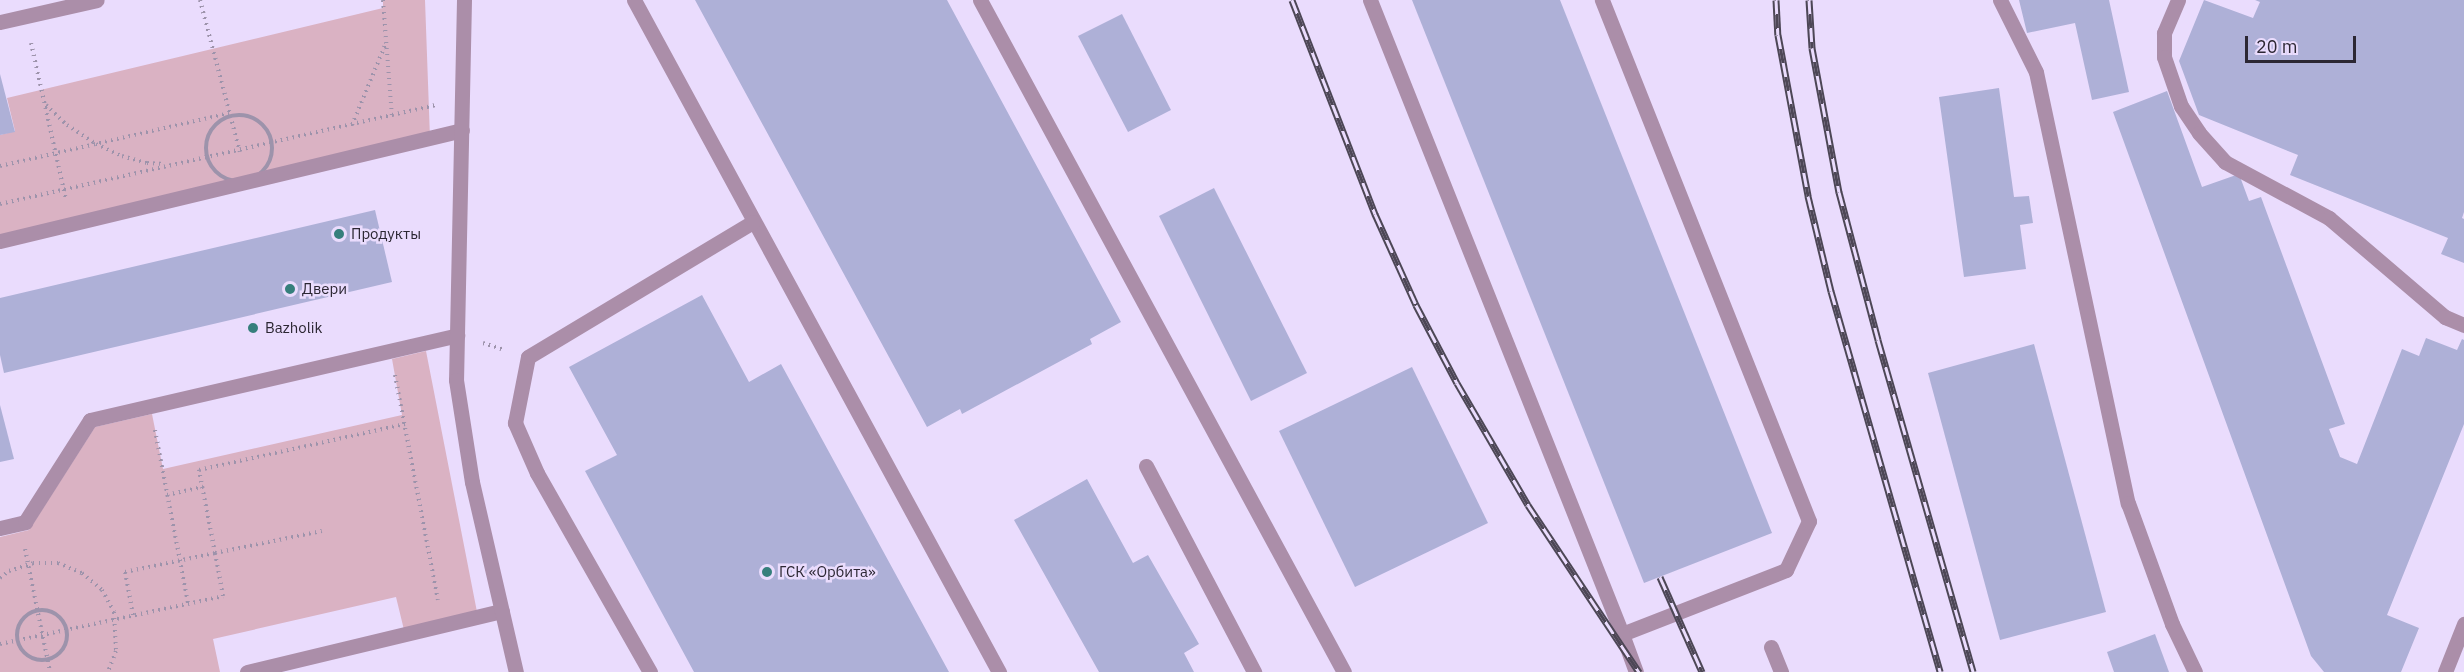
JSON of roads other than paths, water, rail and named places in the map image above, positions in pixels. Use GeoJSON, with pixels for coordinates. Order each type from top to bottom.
{"type":"FeatureCollection","features":[{"type":"Feature","properties":{"kind":"street"},"geometry":{"type":"LineString","coordinates":[[0,22],[97,0]]}},
{"type":"Feature","properties":{"kind":"street"},"geometry":{"type":"LineString","coordinates":[[464,0],[456,380],[472,482],[516,672]]}},
{"type":"Feature","properties":{"kind":"street"},"geometry":{"type":"LineString","coordinates":[[634,0],[999,672]]}},
{"type":"Feature","properties":{"kind":"street"},"geometry":{"type":"LineString","coordinates":[[980,0],[1344,672]]}},
{"type":"Feature","properties":{"kind":"street"},"geometry":{"type":"LineString","coordinates":[[1370,0],[1636,672]]}},
{"type":"Feature","properties":{"kind":"street"},"geometry":{"type":"LineString","coordinates":[[1602,0],[1809,521],[1786,570],[1622,634]]}},
{"type":"Feature","properties":{"kind":"street"},"geometry":{"type":"LineString","coordinates":[[2000,0],[2036,72],[2128,503],[2172,624],[2195,672]]}},
{"type":"Feature","properties":{"kind":"street"},"geometry":{"type":"LineString","coordinates":[[2178,0],[2164,33],[2164,57],[2181,106],[2199,133],[2225,162],[2329,218],[2445,317],[2464,325]]}},
{"type":"Feature","properties":{"kind":"street"},"geometry":{"type":"LineString","coordinates":[[0,241],[246,178],[462,130]]}},
{"type":"Feature","properties":{"kind":"street"},"geometry":{"type":"LineString","coordinates":[[650,672],[537,473],[515,423],[528,357],[753,222]]}},
{"type":"Feature","properties":{"kind":"street"},"geometry":{"type":"LineString","coordinates":[[0,528],[24,522],[90,420],[457,335]]}},
{"type":"Feature","properties":{"kind":"street"},"geometry":{"type":"LineString","coordinates":[[1146,466],[1254,672]]}},
{"type":"Feature","properties":{"kind":"street"},"geometry":{"type":"LineString","coordinates":[[247,672],[502,611]]}},
{"type":"Feature","properties":{"kind":"street"},"geometry":{"type":"LineString","coordinates":[[2445,672],[2464,624]]}},
{"type":"Feature","properties":{"kind":"street"},"geometry":{"type":"LineString","coordinates":[[1771,647],[1781,672]]}},
{"type":"Feature","properties":{"kind":"railway"},"geometry":{"type":"LineString","coordinates":[[1292,0],[1375,214],[1416,305],[1457,383],[1528,505],[1639,672]]}},
{"type":"Feature","properties":{"kind":"railway"},"geometry":{"type":"LineString","coordinates":[[1776,0],[1778,35],[1808,196],[1831,291],[1940,672]]}},
{"type":"Feature","properties":{"kind":"railway"},"geometry":{"type":"LineString","coordinates":[[1809,0],[1812,48],[1839,192],[1878,340],[1973,672]]}},
{"type":"Feature","properties":{"kind":"railway"},"geometry":{"type":"LineString","coordinates":[[1660,577],[1702,672]]}},
{"type":"Feature","properties":{"kind":"place","name":"Продукты"},"geometry":{"type":"Point","coordinates":[339,234]}},
{"type":"Feature","properties":{"kind":"place","name":"Двери"},"geometry":{"type":"Point","coordinates":[290,289]}},
{"type":"Feature","properties":{"kind":"place","name":"Bazholik"},"geometry":{"type":"Point","coordinates":[253,328]}},
{"type":"Feature","properties":{"kind":"place","name":"ГСК «Орбита»"},"geometry":{"type":"Point","coordinates":[767,572]}}]}
